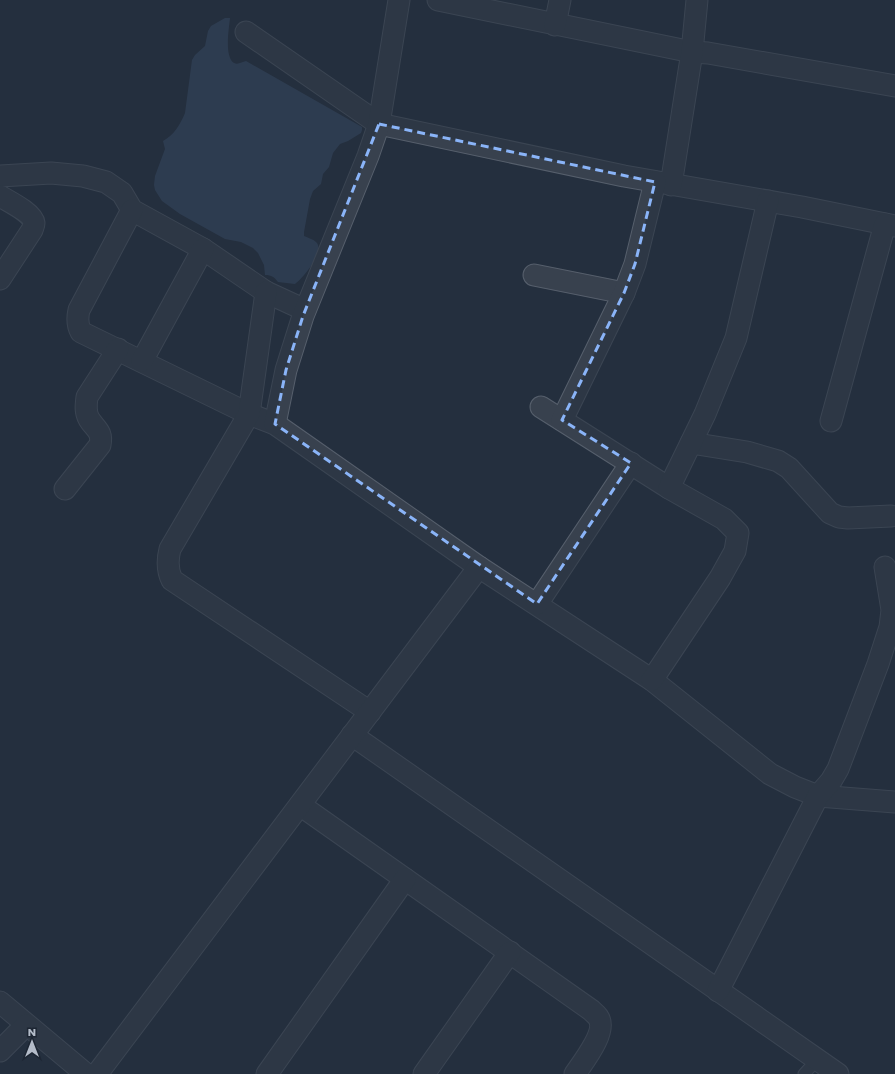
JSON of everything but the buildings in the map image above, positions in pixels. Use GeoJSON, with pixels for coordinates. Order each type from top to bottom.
{"type":"FeatureCollection","features":[{"type":"Feature","properties":{"kind":"street"},"geometry":{"type":"LineString","coordinates":[[275,424],[286,370],[305,310],[368,156],[379,124],[399,0]]}},
{"type":"Feature","properties":{"kind":"street"},"geometry":{"type":"LineString","coordinates":[[438,0],[692,52],[708,52],[895,86]]}},
{"type":"Feature","properties":{"kind":"street"},"geometry":{"type":"LineString","coordinates":[[556,25],[560,0]]}},
{"type":"Feature","properties":{"kind":"street"},"geometry":{"type":"LineString","coordinates":[[562,420],[624,293],[663,184],[692,52],[697,0]]}},
{"type":"Feature","properties":{"kind":"street"},"geometry":{"type":"LineString","coordinates":[[246,32],[379,124],[663,184],[768,201],[890,225],[830,421]]}},
{"type":"Feature","properties":{"kind":"street"},"geometry":{"type":"LineString","coordinates":[[0,176],[51,173],[83,176],[106,182],[122,193],[132,210],[203,250],[266,292],[305,310]]}},
{"type":"Feature","properties":{"kind":"street"},"geometry":{"type":"LineString","coordinates":[[0,196],[24,211],[31,217],[34,223],[32,230],[0,279]]}},
{"type":"Feature","properties":{"kind":"street"},"geometry":{"type":"LineString","coordinates":[[669,488],[705,414],[736,338],[768,201]]}},
{"type":"Feature","properties":{"kind":"street"},"geometry":{"type":"LineString","coordinates":[[132,210],[79,310],[77,319],[78,327],[81,332],[249,414],[275,424],[479,566],[652,680],[770,774],[795,788],[818,796],[895,802]]}},
{"type":"Feature","properties":{"kind":"street"},"geometry":{"type":"LineString","coordinates":[[142,361],[203,250]]}},
{"type":"Feature","properties":{"kind":"street"},"geometry":{"type":"LineString","coordinates":[[534,275],[624,293]]}},
{"type":"Feature","properties":{"kind":"street"},"geometry":{"type":"LineString","coordinates":[[266,292],[249,414],[170,550],[167,561],[168,572],[172,580],[370,712]]}},
{"type":"Feature","properties":{"kind":"street"},"geometry":{"type":"LineString","coordinates":[[66,489],[100,444],[101,438],[99,431],[89,419],[86,412],[87,397],[118,349]]}},
{"type":"Feature","properties":{"kind":"street"},"geometry":{"type":"LineString","coordinates":[[541,407],[669,488],[724,519],[738,533],[735,551],[720,578],[652,680]]}},
{"type":"Feature","properties":{"kind":"street"},"geometry":{"type":"LineString","coordinates":[[691,443],[747,452],[778,461],[789,468],[830,513],[839,517],[892,516]]}},
{"type":"Feature","properties":{"kind":"street"},"geometry":{"type":"LineString","coordinates":[[537,604],[631,464]]}},
{"type":"Feature","properties":{"kind":"street"},"geometry":{"type":"LineString","coordinates":[[97,1074],[479,566]]}},
{"type":"Feature","properties":{"kind":"street"},"geometry":{"type":"LineString","coordinates":[[718,991],[818,796],[838,770],[878,664],[890,627],[892,610],[890,589],[885,566]]}},
{"type":"Feature","properties":{"kind":"street"},"geometry":{"type":"LineString","coordinates":[[352,735],[718,991],[811,1067],[838,1074]]}},
{"type":"Feature","properties":{"kind":"street"},"geometry":{"type":"LineString","coordinates":[[300,805],[510,952],[599,1017],[600,1026],[598,1038],[575,1074]]}},
{"type":"Feature","properties":{"kind":"street"},"geometry":{"type":"LineString","coordinates":[[267,1074],[405,878]]}},
{"type":"Feature","properties":{"kind":"street"},"geometry":{"type":"LineString","coordinates":[[424,1074],[510,952]]}},
{"type":"Feature","properties":{"kind":"street"},"geometry":{"type":"LineString","coordinates":[[0,1002],[86,1074]]}},
{"type":"Feature","properties":{"kind":"street"},"geometry":{"type":"LineString","coordinates":[[0,1052],[26,1025]]}},
{"type":"Feature","properties":{"kind":"highlighted area"},"geometry":{"type":"Polygon","coordinates":[[[379,124],[655,182],[635,264],[624,293],[562,420],[631,463],[537,604],[275,424],[286,370],[303,316],[379,124]]]}},
{"type":"Feature","properties":{"kind":"water"},"geometry":{"type":"Polygon","coordinates":[[[225,18],[230,18],[228,49],[231,60],[234,63],[238,64],[246,61],[362,127],[361,133],[340,144],[333,153],[329,167],[323,174],[321,184],[313,191],[310,199],[304,236],[316,242],[318,252],[308,270],[295,284],[278,282],[273,277],[265,275],[264,265],[258,253],[253,248],[241,242],[225,239],[180,214],[162,201],[155,190],[155,176],[165,149],[163,141],[176,129],[185,113],[192,60],[195,55],[205,46],[208,31],[211,26],[225,18]]]}}]}
